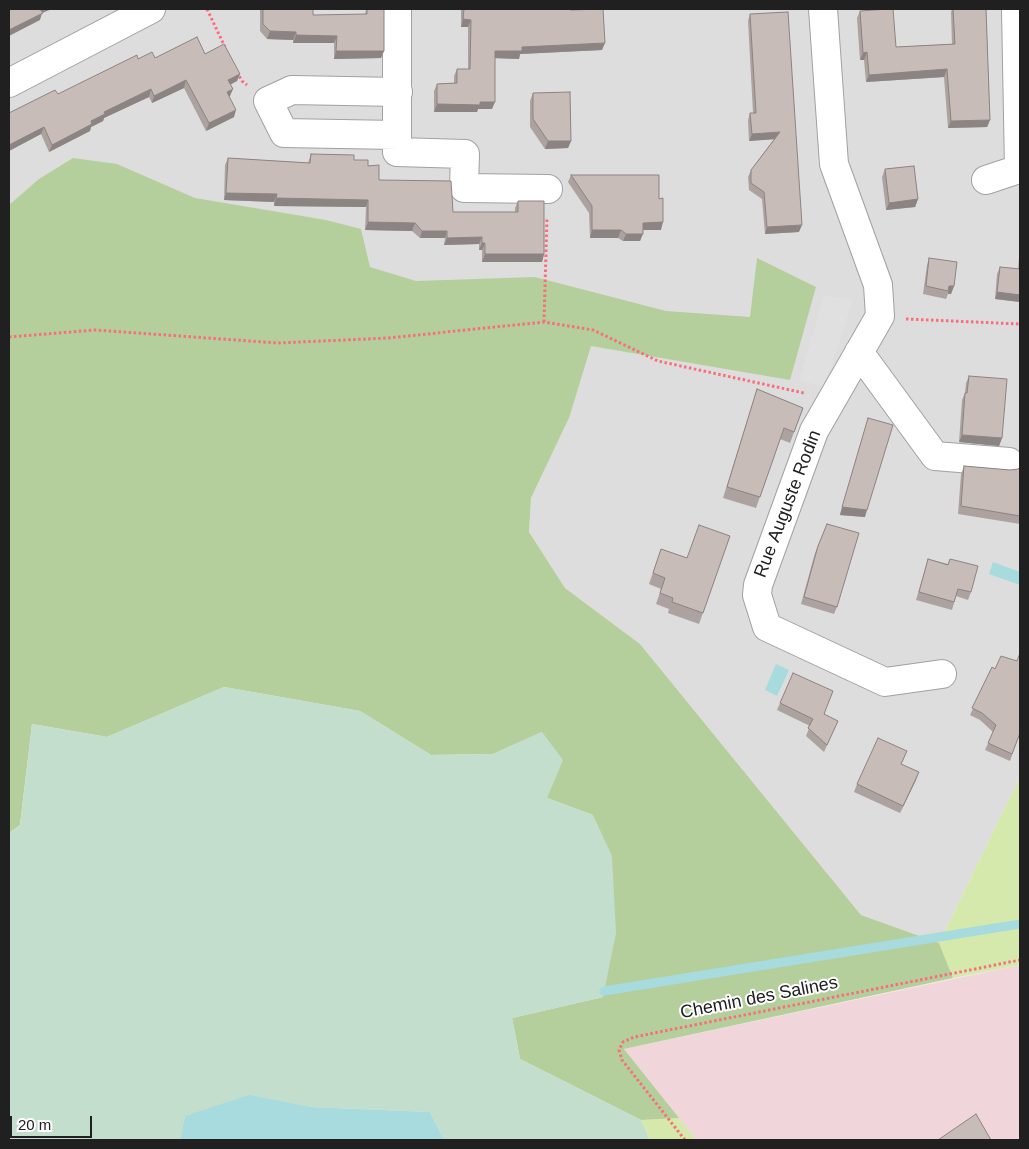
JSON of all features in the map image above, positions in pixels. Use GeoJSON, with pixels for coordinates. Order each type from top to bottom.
{"type":"FeatureCollection","features":[{"type":"Feature","properties":{"kind":"street"},"geometry":{"type":"LineString","coordinates":[[9,83],[151,9]]}},
{"type":"Feature","properties":{"kind":"street"},"geometry":{"type":"LineString","coordinates":[[397,9],[397,152],[465,154],[464,188],[548,189]]}},
{"type":"Feature","properties":{"kind":"street"},"geometry":{"type":"LineString","coordinates":[[823,9],[834,164],[878,285],[880,316]]}},
{"type":"Feature","properties":{"kind":"street"},"geometry":{"type":"LineString","coordinates":[[986,180],[1020,169],[1016,9]]}},
{"type":"Feature","properties":{"kind":"street"},"geometry":{"type":"LineString","coordinates":[[397,135],[284,133],[268,101],[292,90],[398,92]]}},
{"type":"Feature","properties":{"kind":"street","name":"Rue Auguste Rodin"},"geometry":{"type":"LineString","coordinates":[[880,316],[814,431],[758,585],[757,595],[767,627],[885,682],[942,674]]}},
{"type":"Feature","properties":{"kind":"street"},"geometry":{"type":"LineString","coordinates":[[859,352],[935,456],[1009,462]]}},
{"type":"Feature","properties":{"kind":"path"},"geometry":{"type":"LineString","coordinates":[[207,9],[226,49]]}},
{"type":"Feature","properties":{"kind":"path"},"geometry":{"type":"LineString","coordinates":[[234,65],[242,81],[268,101]]}},
{"type":"Feature","properties":{"kind":"path"},"geometry":{"type":"LineString","coordinates":[[544,322],[548,189]]}},
{"type":"Feature","properties":{"kind":"path"},"geometry":{"type":"LineString","coordinates":[[880,316],[912,320],[1020,324]]}},
{"type":"Feature","properties":{"kind":"path"},"geometry":{"type":"LineString","coordinates":[[9,337],[95,330],[278,343],[388,338],[544,322],[593,330],[658,361],[832,400]]}},
{"type":"Feature","properties":{"kind":"path","name":"Chemin des Salines"},"geometry":{"type":"LineString","coordinates":[[686,1140],[622,1060],[619,1050],[623,1042],[634,1037],[1020,960]]}},
{"type":"Feature","properties":{"kind":"shaded area"},"geometry":{"type":"Polygon","coordinates":[[[9,9],[1020,9],[1020,777],[939,943],[861,915],[640,644],[565,588],[529,532],[531,498],[569,418],[9,342],[9,9]]]}},
{"type":"Feature","properties":{"kind":"shaded area"},"geometry":{"type":"Polygon","coordinates":[[[824,295],[853,300],[825,387],[799,380],[824,295]]]}},
{"type":"Feature","properties":{"kind":"shaded area"},"geometry":{"type":"Polygon","coordinates":[[[1020,965],[1020,1140],[696,1140],[624,1049],[1020,965]]]}},
{"type":"Feature","properties":{"kind":"green space"},"geometry":{"type":"Polygon","coordinates":[[[73,158],[117,164],[195,198],[326,220],[361,229],[370,267],[416,281],[535,277],[666,311],[750,317],[757,258],[816,287],[790,380],[591,346],[569,418],[531,498],[529,532],[565,588],[640,644],[861,915],[939,943],[953,978],[624,1049],[679,1118],[641,1120],[520,1059],[512,1018],[603,997],[593,815],[547,798],[542,732],[493,754],[431,755],[360,711],[224,687],[107,737],[32,724],[20,825],[9,833],[9,205],[39,179],[73,158]]]}},
{"type":"Feature","properties":{"kind":"green space"},"geometry":{"type":"Polygon","coordinates":[[[224,687],[360,711],[431,755],[493,754],[542,732],[563,760],[547,798],[593,815],[612,856],[616,933],[603,997],[512,1018],[520,1059],[641,1120],[650,1140],[444,1140],[430,1112],[311,1107],[289,1104],[207,1110],[185,1116],[180,1140],[9,1140],[9,833],[20,825],[32,724],[107,737],[224,687]]]}},
{"type":"Feature","properties":{"kind":"green space"},"geometry":{"type":"Polygon","coordinates":[[[1020,777],[1020,965],[953,978],[939,943],[1020,777]]]}},
{"type":"Feature","properties":{"kind":"green space"},"geometry":{"type":"Polygon","coordinates":[[[679,1118],[696,1140],[650,1140],[641,1120],[679,1118]]]}},
{"type":"Feature","properties":{"kind":"water"},"geometry":{"type":"Polygon","coordinates":[[[993,562],[1020,572],[1020,585],[989,574],[993,562]]]}},
{"type":"Feature","properties":{"kind":"water"},"geometry":{"type":"Polygon","coordinates":[[[776,664],[789,670],[777,696],[765,690],[776,664]]]}},
{"type":"Feature","properties":{"kind":"water"},"geometry":{"type":"Polygon","coordinates":[[[249,1095],[311,1107],[430,1112],[444,1140],[180,1140],[185,1116],[249,1095]]]}},
{"type":"Feature","properties":{"kind":"building"},"geometry":{"type":"Polygon","coordinates":[[[9,9],[40,9],[43,13],[9,30],[9,9]]]}},
{"type":"Feature","properties":{"kind":"building"},"geometry":{"type":"Polygon","coordinates":[[[263,9],[313,9],[313,15],[367,14],[367,9],[384,9],[384,51],[336,51],[337,36],[296,35],[296,32],[270,31],[263,24],[263,9]]]}},
{"type":"Feature","properties":{"kind":"building"},"geometry":{"type":"Polygon","coordinates":[[[464,9],[603,9],[605,43],[522,47],[522,51],[495,51],[495,102],[480,102],[480,105],[437,104],[437,84],[457,83],[457,69],[470,69],[471,20],[463,19],[464,9]]]}},
{"type":"Feature","properties":{"kind":"building"},"geometry":{"type":"Polygon","coordinates":[[[893,9],[896,47],[955,44],[953,9],[986,9],[990,120],[951,121],[947,69],[869,75],[867,52],[863,53],[860,11],[893,9]]]}},
{"type":"Feature","properties":{"kind":"building"},"geometry":{"type":"Polygon","coordinates":[[[788,12],[802,225],[767,227],[764,192],[751,183],[751,170],[780,132],[752,134],[750,113],[756,113],[750,14],[788,12]]]}},
{"type":"Feature","properties":{"kind":"building"},"geometry":{"type":"Polygon","coordinates":[[[197,37],[205,54],[224,44],[240,74],[228,80],[233,89],[227,92],[236,110],[209,123],[186,80],[154,96],[151,89],[104,112],[105,114],[91,121],[92,124],[52,145],[44,127],[9,145],[9,113],[55,90],[58,94],[137,55],[138,59],[152,52],[155,58],[197,37]]]}},
{"type":"Feature","properties":{"kind":"building"},"geometry":{"type":"Polygon","coordinates":[[[570,92],[571,141],[548,141],[533,119],[533,93],[570,92]]]}},
{"type":"Feature","properties":{"kind":"building"},"geometry":{"type":"Polygon","coordinates":[[[311,154],[354,155],[354,160],[368,160],[368,166],[379,165],[379,180],[451,181],[453,212],[518,212],[518,201],[544,201],[544,254],[485,254],[485,243],[482,243],[482,237],[447,238],[447,231],[422,231],[415,223],[368,222],[368,200],[276,198],[277,194],[226,193],[228,158],[310,163],[311,154]]]}},
{"type":"Feature","properties":{"kind":"building"},"geometry":{"type":"Polygon","coordinates":[[[914,166],[918,199],[889,203],[885,169],[914,166]]]}},
{"type":"Feature","properties":{"kind":"building"},"geometry":{"type":"Polygon","coordinates":[[[571,175],[659,175],[659,199],[663,198],[663,222],[643,223],[643,234],[626,234],[621,230],[592,230],[592,206],[571,175]]]}},
{"type":"Feature","properties":{"kind":"building"},"geometry":{"type":"Polygon","coordinates":[[[929,258],[957,262],[954,286],[949,286],[948,291],[926,286],[929,258]]]}},
{"type":"Feature","properties":{"kind":"building"},"geometry":{"type":"Polygon","coordinates":[[[1000,267],[1020,269],[1020,295],[997,292],[1000,267]]]}},
{"type":"Feature","properties":{"kind":"building"},"geometry":{"type":"Polygon","coordinates":[[[969,376],[1007,379],[1002,438],[962,435],[965,393],[967,393],[969,376]]]}},
{"type":"Feature","properties":{"kind":"building"},"geometry":{"type":"Polygon","coordinates":[[[757,389],[803,408],[794,432],[784,428],[760,497],[727,487],[757,389]]]}},
{"type":"Feature","properties":{"kind":"building"},"geometry":{"type":"Polygon","coordinates":[[[868,418],[893,425],[867,510],[842,507],[868,418]]]}},
{"type":"Feature","properties":{"kind":"building"},"geometry":{"type":"Polygon","coordinates":[[[964,466],[1010,470],[1020,467],[1020,516],[961,506],[964,466]]]}},
{"type":"Feature","properties":{"kind":"building"},"geometry":{"type":"Polygon","coordinates":[[[827,524],[859,533],[837,607],[804,597],[818,546],[827,524]]]}},
{"type":"Feature","properties":{"kind":"building"},"geometry":{"type":"Polygon","coordinates":[[[699,525],[730,536],[703,613],[672,602],[673,598],[660,593],[665,578],[653,573],[661,549],[687,558],[699,525]]]}},
{"type":"Feature","properties":{"kind":"building"},"geometry":{"type":"Polygon","coordinates":[[[928,559],[948,565],[950,559],[978,566],[971,592],[958,589],[954,602],[919,592],[928,559]]]}},
{"type":"Feature","properties":{"kind":"building"},"geometry":{"type":"Polygon","coordinates":[[[1020,653],[1020,733],[1012,754],[988,743],[996,725],[982,713],[972,708],[992,667],[995,669],[1001,656],[1017,661],[1020,653]]]}},
{"type":"Feature","properties":{"kind":"building"},"geometry":{"type":"Polygon","coordinates":[[[793,673],[833,691],[824,714],[838,721],[827,745],[808,728],[813,719],[780,703],[793,673]]]}},
{"type":"Feature","properties":{"kind":"building"},"geometry":{"type":"Polygon","coordinates":[[[878,738],[907,751],[901,764],[919,772],[903,806],[857,784],[878,738]]]}},
{"type":"Feature","properties":{"kind":"building"},"geometry":{"type":"Polygon","coordinates":[[[976,1114],[991,1140],[938,1140],[976,1114]]]}},
{"type":"Feature","properties":{"kind":"waterway"},"geometry":{"type":"LineString","coordinates":[[604,991],[1020,924]]}}]}
